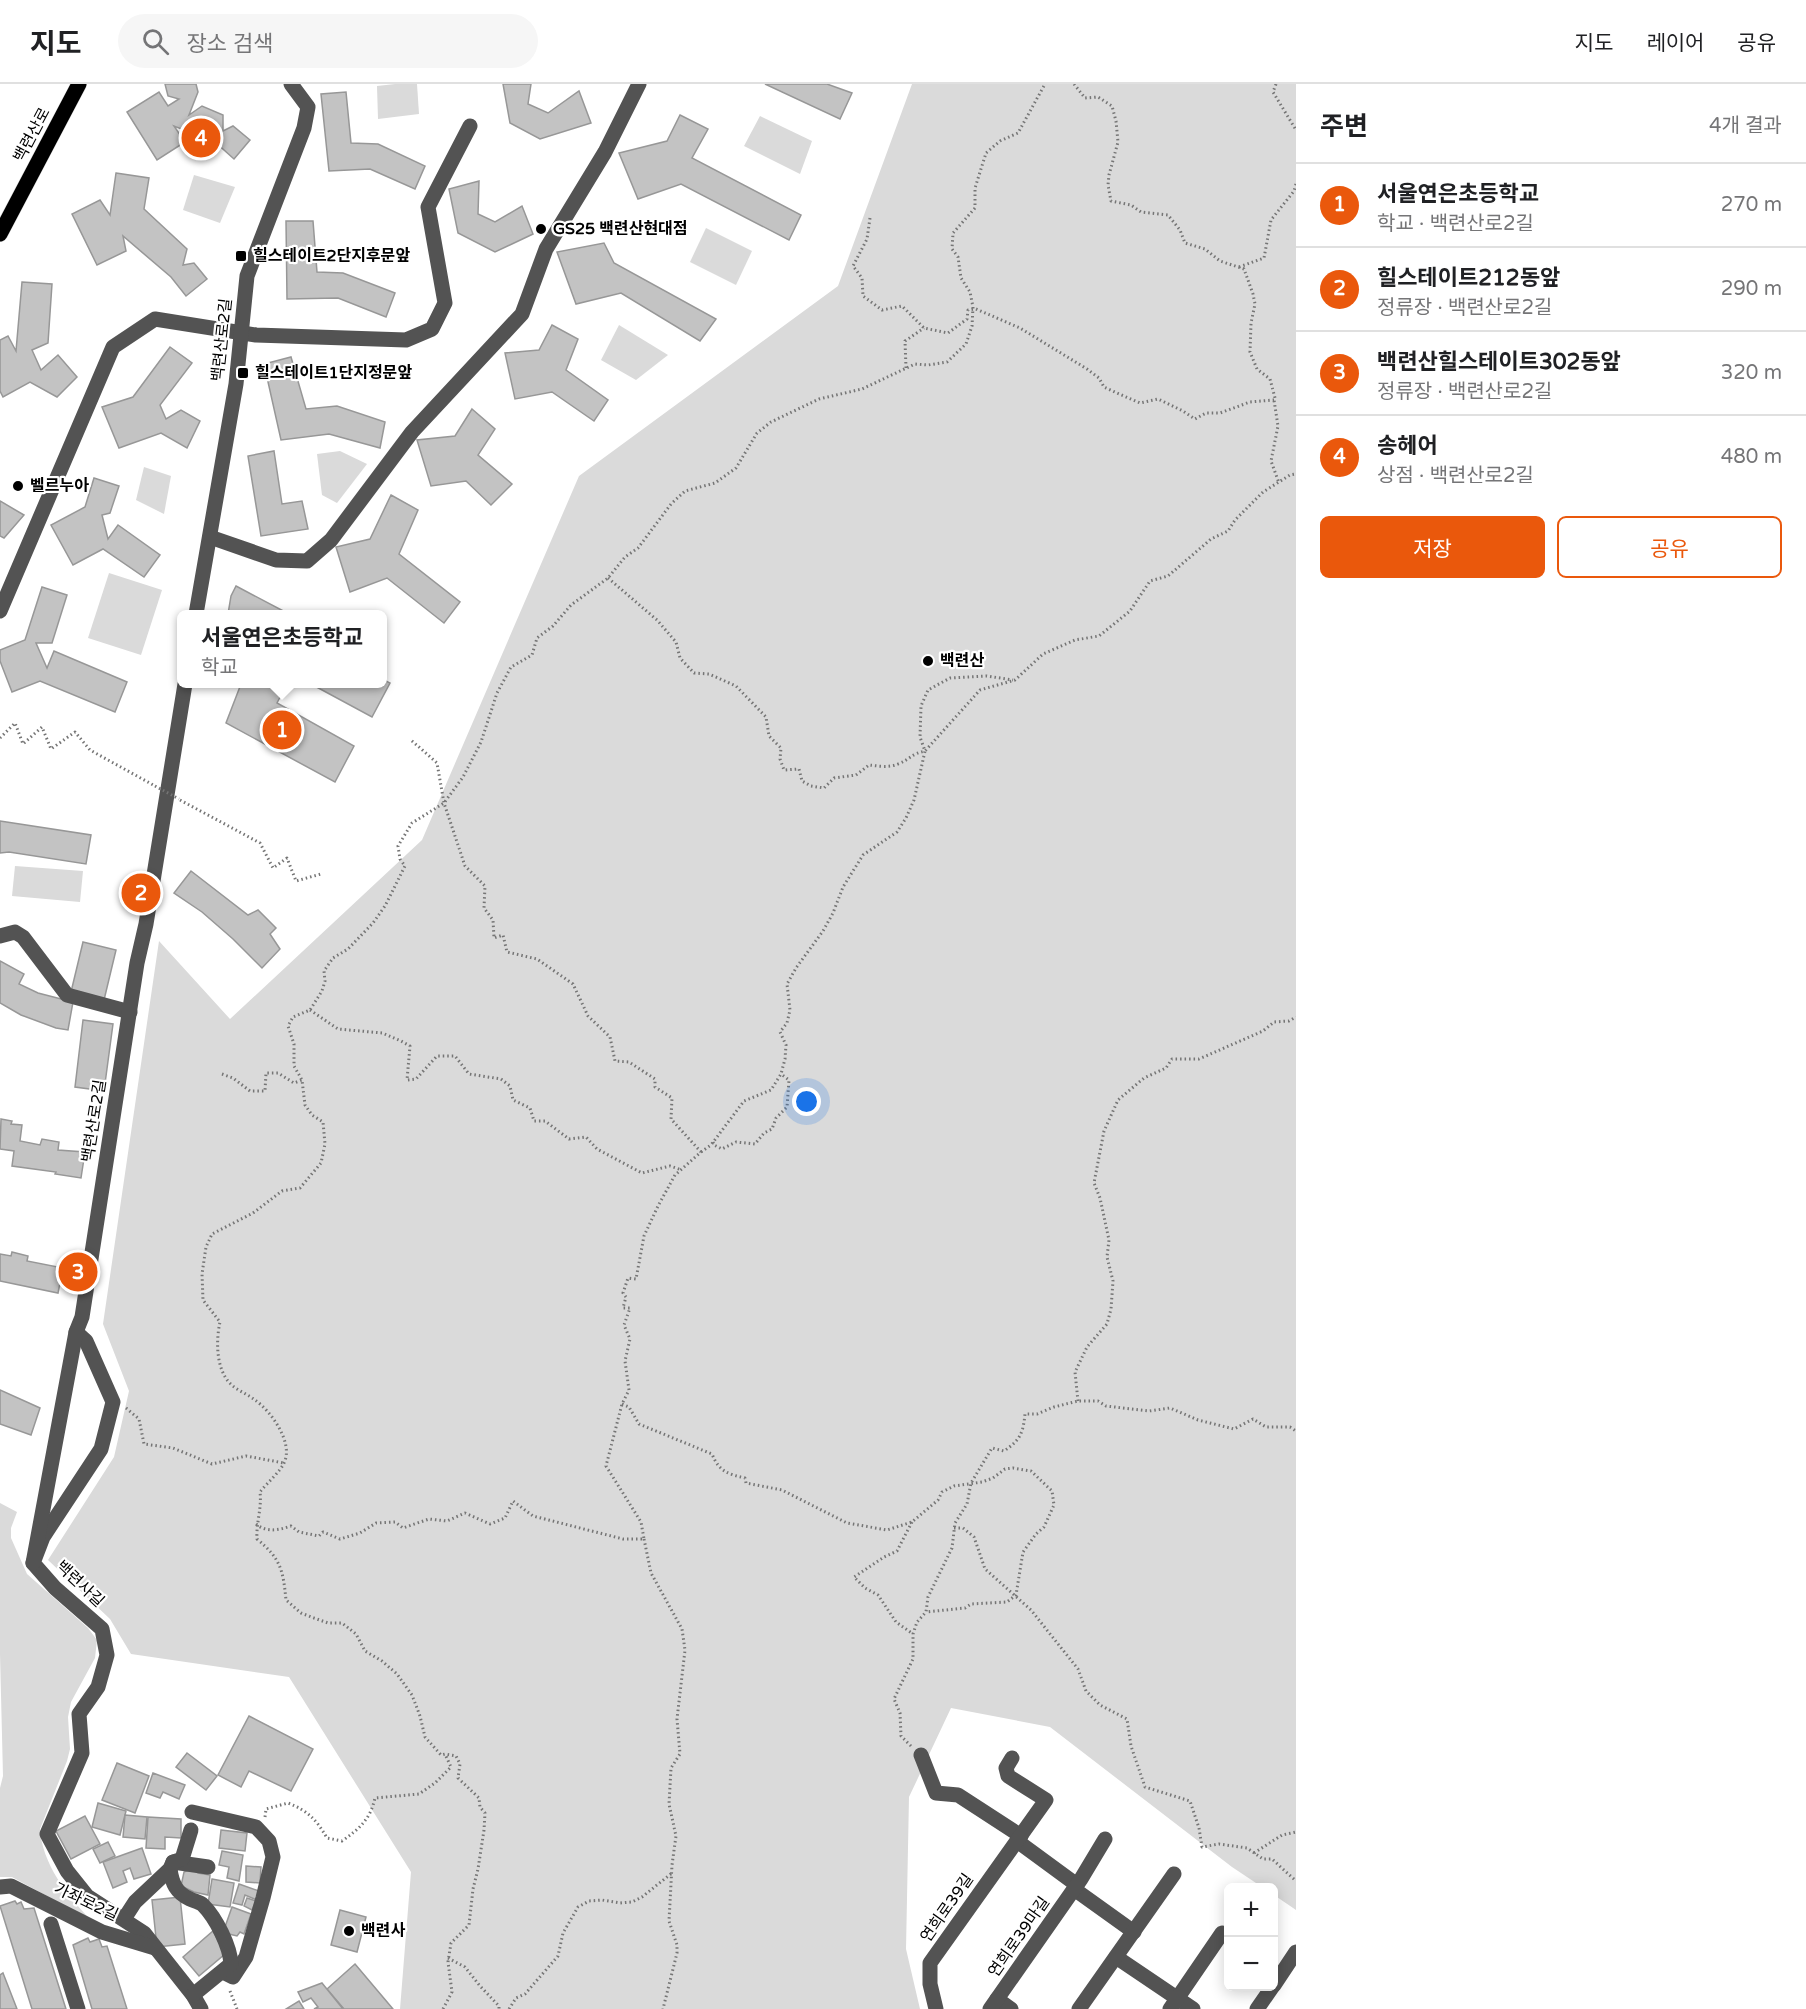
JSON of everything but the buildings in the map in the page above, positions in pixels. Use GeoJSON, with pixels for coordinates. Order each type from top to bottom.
{"type":"FeatureCollection","features":[{"type":"Feature","properties":{"kind":"main road","name":"백련산로"},"geometry":{"type":"LineString","coordinates":[[0,234],[79,84]]}},
{"type":"Feature","properties":{"kind":"street","name":"백련산로2길"},"geometry":{"type":"LineString","coordinates":[[197,610],[236,384],[247,276],[304,128],[308,106],[291,84]]}},
{"type":"Feature","properties":{"kind":"street"},"geometry":{"type":"LineString","coordinates":[[210,537],[276,560],[307,561],[331,540],[412,432],[522,314],[546,249],[604,152],[639,84]]}},
{"type":"Feature","properties":{"kind":"street"},"geometry":{"type":"LineString","coordinates":[[0,611],[113,347],[154,319],[241,333],[406,340],[432,329],[445,303],[428,207],[470,126]]}},
{"type":"Feature","properties":{"kind":"street","name":"백련산로2길"},"geometry":{"type":"LineString","coordinates":[[33,1563],[76,1332],[82,1317],[184,688]]}},
{"type":"Feature","properties":{"kind":"street"},"geometry":{"type":"LineString","coordinates":[[0,936],[15,932],[23,937],[67,995],[130,1012]]}},
{"type":"Feature","properties":{"kind":"street"},"geometry":{"type":"LineString","coordinates":[[76,1332],[86,1341],[112,1400]]}},
{"type":"Feature","properties":{"kind":"street","name":"백련사길"},"geometry":{"type":"LineString","coordinates":[[112,1400],[101,1449],[43,1537],[33,1563],[55,1588],[102,1629],[107,1655],[98,1687],[79,1714],[82,1753],[47,1834],[67,1871],[87,1896],[144,1933],[197,2002],[228,1977],[233,1977],[246,1957],[273,1857],[269,1841],[256,1827],[192,1812]]}},
{"type":"Feature","properties":{"kind":"street"},"geometry":{"type":"LineString","coordinates":[[921,1755],[936,1793],[958,1795],[1019,1839],[1134,1932]]}},
{"type":"Feature","properties":{"kind":"street","name":"연희로39길"},"geometry":{"type":"LineString","coordinates":[[936,2009],[930,1984],[930,1963],[1046,1800],[1008,1776],[1006,1768],[1012,1758]]}},
{"type":"Feature","properties":{"kind":"street"},"geometry":{"type":"LineString","coordinates":[[124,1919],[135,1902],[182,1859],[192,1830]]}},
{"type":"Feature","properties":{"kind":"street","name":"연희로39마길"},"geometry":{"type":"LineString","coordinates":[[994,2004],[1076,1887],[1104,1839]]}},
{"type":"Feature","properties":{"kind":"street"},"geometry":{"type":"LineString","coordinates":[[172,1866],[173,1884],[185,1897],[202,1905],[223,1934],[231,1952],[228,1977]]}},
{"type":"Feature","properties":{"kind":"street"},"geometry":{"type":"LineString","coordinates":[[172,1866],[208,1867]]}},
{"type":"Feature","properties":{"kind":"street"},"geometry":{"type":"LineString","coordinates":[[1079,2009],[1174,1874]]}},
{"type":"Feature","properties":{"kind":"street","name":"가좌로2길"},"geometry":{"type":"LineString","coordinates":[[0,1887],[11,1886],[102,1932],[139,1942],[157,1950]]}},
{"type":"Feature","properties":{"kind":"street"},"geometry":{"type":"LineString","coordinates":[[51,1924],[78,2009]]}},
{"type":"Feature","properties":{"kind":"street"},"geometry":{"type":"LineString","coordinates":[[1174,2003],[1222,1934]]}},
{"type":"Feature","properties":{"kind":"street"},"geometry":{"type":"LineString","coordinates":[[1278,1979],[1296,1953]]}},
{"type":"Feature","properties":{"kind":"street"},"geometry":{"type":"LineString","coordinates":[[1116,1957],[1174,2003],[1193,2009]]}},
{"type":"Feature","properties":{"kind":"street"},"geometry":{"type":"LineString","coordinates":[[1257,2009],[1270,1991]]}},
{"type":"Feature","properties":{"kind":"street"},"geometry":{"type":"LineString","coordinates":[[994,2004],[1011,2009]]}},
{"type":"Feature","properties":{"kind":"path"},"geometry":{"type":"LineString","coordinates":[[443,2009],[452,1992],[448,1958],[451,1943],[469,1925],[473,1889],[483,1840],[485,1813],[480,1807],[479,1798],[458,1778],[460,1764],[456,1756],[441,1755],[425,1737],[412,1695],[397,1674],[382,1661],[365,1651],[356,1634],[342,1623],[328,1623],[301,1613],[286,1600],[283,1573],[278,1560],[271,1550],[257,1539],[256,1524],[261,1504],[260,1492],[284,1463],[287,1446],[275,1421],[256,1401],[240,1392],[227,1380],[219,1358],[217,1336],[220,1322],[203,1300],[202,1275],[206,1246],[212,1234],[253,1213],[282,1191],[300,1188],[321,1163],[325,1144],[323,1122],[312,1115],[305,1105],[302,1080],[294,1066],[294,1044],[288,1026],[293,1017],[310,1010],[322,991],[325,981],[324,971],[333,958],[348,949],[373,923],[385,906],[405,866],[400,859],[398,846],[412,823],[444,802],[463,777],[481,742],[497,693],[511,667],[532,655],[537,638],[554,626],[571,604],[608,578],[625,557],[638,548],[671,504],[685,491],[715,483],[736,468],[756,433],[771,422],[819,399],[862,389],[915,364],[928,365],[947,362],[966,344],[972,326],[973,309],[970,292],[961,278],[958,257],[952,249],[953,233],[975,208],[975,188],[986,153],[1000,141],[1018,133],[1045,84]]}},
{"type":"Feature","properties":{"kind":"path"},"geometry":{"type":"LineString","coordinates":[[1074,84],[1085,98],[1098,97],[1112,106],[1118,142],[1109,175],[1108,186],[1111,201],[1131,205],[1141,212],[1167,215],[1180,230],[1185,243],[1204,249],[1220,261],[1244,269],[1255,301],[1251,322],[1250,352],[1257,369],[1270,379],[1275,398],[1278,426],[1271,461],[1279,483]]}},
{"type":"Feature","properties":{"kind":"path"},"geometry":{"type":"LineString","coordinates":[[1276,84],[1274,92],[1296,130]]}},
{"type":"Feature","properties":{"kind":"path"},"geometry":{"type":"LineString","coordinates":[[1239,267],[1264,258],[1271,220],[1294,191],[1296,184]]}},
{"type":"Feature","properties":{"kind":"path"},"geometry":{"type":"LineString","coordinates":[[870,218],[867,239],[853,266],[861,278],[863,297],[882,310],[902,306],[924,328],[948,333],[967,319],[968,310],[976,309],[1002,318],[1020,328],[1087,369],[1099,378],[1104,387],[1140,403],[1158,399],[1195,418],[1206,413],[1220,413],[1250,402],[1274,400]]}},
{"type":"Feature","properties":{"kind":"path"},"geometry":{"type":"LineString","coordinates":[[906,368],[905,341],[924,328]]}},
{"type":"Feature","properties":{"kind":"path"},"geometry":{"type":"LineString","coordinates":[[663,2009],[677,1953],[677,1945],[669,1921],[676,1836],[669,1804],[671,1768],[680,1754],[677,1719],[686,1650],[682,1629],[651,1574],[641,1522],[606,1466],[622,1404],[629,1390],[625,1361],[630,1339],[624,1325],[630,1308],[623,1308],[626,1298],[623,1293],[628,1278],[636,1279],[644,1236],[675,1175],[713,1142],[744,1101],[771,1090],[782,1074],[786,1045],[780,1032],[787,1023],[790,1010],[787,984],[795,968],[823,931],[843,888],[863,855],[897,832],[906,818],[914,800],[925,751],[980,690],[1015,680],[1044,654],[1075,640],[1099,636],[1130,611],[1150,581],[1168,576],[1211,539],[1228,531],[1248,505],[1263,492],[1290,475],[1296,474]]}},
{"type":"Feature","properties":{"kind":"path"},"geometry":{"type":"LineString","coordinates":[[608,578],[663,627],[676,642],[680,658],[694,673],[709,674],[736,686],[766,717],[769,736],[781,748],[780,759],[784,770],[799,769],[802,781],[811,786],[824,788],[834,778],[856,775],[869,765],[883,767],[899,764],[912,754],[925,751]]}},
{"type":"Feature","properties":{"kind":"path"},"geometry":{"type":"LineString","coordinates":[[925,751],[920,737],[921,706],[928,690],[950,678],[987,676],[1015,680]]}},
{"type":"Feature","properties":{"kind":"path"},"geometry":{"type":"LineString","coordinates":[[0,738],[15,723],[23,744],[42,727],[51,749],[75,732],[90,750],[260,843],[273,868],[287,858],[297,881],[321,874]]}},
{"type":"Feature","properties":{"kind":"path"},"geometry":{"type":"LineString","coordinates":[[411,740],[437,763],[444,802],[465,866],[485,886],[484,908],[492,920],[494,938],[503,935],[507,952],[537,959],[573,984],[588,1016],[610,1037],[615,1060],[629,1062],[655,1079],[655,1087],[672,1098],[671,1119],[701,1152]]}},
{"type":"Feature","properties":{"kind":"path"},"geometry":{"type":"LineString","coordinates":[[310,1010],[338,1029],[381,1033],[410,1046],[407,1080],[416,1080],[437,1056],[455,1056],[469,1074],[501,1080],[510,1086],[513,1100],[530,1108],[534,1121],[545,1121],[569,1139],[586,1137],[597,1149],[642,1173],[669,1166],[682,1170]]}},
{"type":"Feature","properties":{"kind":"path"},"geometry":{"type":"LineString","coordinates":[[1078,1401],[1075,1372],[1087,1347],[1107,1324],[1111,1309],[1113,1281],[1107,1257],[1108,1240],[1100,1198],[1094,1183],[1104,1131],[1118,1100],[1144,1078],[1166,1068],[1172,1059],[1199,1059],[1263,1031],[1274,1022],[1290,1021],[1296,1017]]}},
{"type":"Feature","properties":{"kind":"path"},"geometry":{"type":"LineString","coordinates":[[222,1074],[233,1077],[250,1091],[265,1091],[266,1073],[278,1073],[294,1083],[302,1080]]}},
{"type":"Feature","properties":{"kind":"path"},"geometry":{"type":"LineString","coordinates":[[713,1142],[722,1149],[736,1142],[755,1144],[764,1133],[772,1129],[776,1118],[787,1107],[789,1080],[782,1074]]}},
{"type":"Feature","properties":{"kind":"path"},"geometry":{"type":"LineString","coordinates":[[112,1400],[120,1401],[130,1413],[139,1419],[144,1444],[173,1448],[212,1464],[246,1456],[284,1463]]}},
{"type":"Feature","properties":{"kind":"path"},"geometry":{"type":"LineString","coordinates":[[921,1755],[901,1736],[900,1713],[894,1699],[912,1659],[913,1634],[917,1622],[926,1612],[928,1597],[951,1548],[955,1523],[967,1504],[970,1483],[992,1448],[1004,1451],[1015,1443],[1024,1431],[1025,1414],[1037,1414],[1078,1401],[1098,1401],[1106,1406],[1149,1411],[1170,1408],[1220,1427],[1234,1429],[1253,1419],[1266,1427],[1290,1427],[1296,1431]]}},
{"type":"Feature","properties":{"kind":"path"},"geometry":{"type":"LineString","coordinates":[[622,1404],[628,1407],[639,1424],[712,1454],[717,1466],[726,1474],[745,1478],[746,1483],[782,1490],[847,1523],[887,1530],[912,1522]]}},
{"type":"Feature","properties":{"kind":"path"},"geometry":{"type":"LineString","coordinates":[[913,1634],[896,1622],[878,1595],[865,1588],[854,1577],[897,1551],[912,1522],[938,1500],[942,1491],[954,1486],[993,1478],[1005,1469],[1031,1471],[1052,1491],[1054,1505],[1050,1518],[1023,1552],[1016,1595],[1007,1602],[971,1604],[964,1608],[926,1612]]}},
{"type":"Feature","properties":{"kind":"path"},"geometry":{"type":"LineString","coordinates":[[256,1524],[262,1529],[277,1531],[291,1526],[299,1532],[319,1536],[323,1532],[340,1539],[360,1533],[376,1523],[395,1522],[403,1528],[429,1520],[447,1521],[465,1513],[490,1524],[505,1518],[513,1501],[532,1516],[623,1539],[644,1539]]}},
{"type":"Feature","properties":{"kind":"path"},"geometry":{"type":"LineString","coordinates":[[954,1528],[963,1528],[974,1538],[985,1569],[1031,1610],[1078,1669],[1086,1691],[1100,1705],[1127,1719],[1131,1746],[1145,1787],[1190,1801],[1199,1828],[1202,1847],[1219,1844],[1247,1848],[1263,1859],[1272,1859],[1296,1881]]}},
{"type":"Feature","properties":{"kind":"path"},"geometry":{"type":"LineString","coordinates":[[266,1823],[267,1809],[288,1803],[305,1810],[320,1826],[327,1838],[342,1841],[362,1827],[373,1807],[375,1798],[419,1794],[435,1784],[452,1767],[445,1754]]}},
{"type":"Feature","properties":{"kind":"path"},"geometry":{"type":"LineString","coordinates":[[1254,1853],[1282,1835],[1296,1832]]}},
{"type":"Feature","properties":{"kind":"path"},"geometry":{"type":"LineString","coordinates":[[509,2009],[516,1998],[525,1994],[558,1956],[563,1933],[578,1907],[589,1901],[602,1899],[620,1903],[632,1902],[642,1897],[673,1872]]}},
{"type":"Feature","properties":{"kind":"path"},"geometry":{"type":"LineString","coordinates":[[448,1958],[465,1967],[499,2006],[499,2009]]}},
{"type":"Feature","properties":{"kind":"path"},"geometry":{"type":"LineString","coordinates":[[228,1977],[237,2009]]}},
{"type":"Feature","properties":{"kind":"shaded area"},"geometry":{"type":"Polygon","coordinates":[[[417,84],[419,114],[378,119],[377,86],[417,84]]]}},
{"type":"Feature","properties":{"kind":"shaded area"},"geometry":{"type":"Polygon","coordinates":[[[912,84],[1296,84],[1296,1910],[1278,1898],[1278,1883],[1256,1883],[1232,1867],[1050,1727],[951,1708],[909,1797],[906,1949],[920,2009],[400,2009],[411,1872],[289,1677],[131,1654],[110,1619],[48,1560],[114,1457],[129,1391],[103,1324],[159,941],[230,1019],[422,840],[579,476],[838,286],[912,84]]]}},
{"type":"Feature","properties":{"kind":"shaded area"},"geometry":{"type":"Polygon","coordinates":[[[760,116],[812,141],[800,174],[744,146],[760,116]]]}},
{"type":"Feature","properties":{"kind":"shaded area"},"geometry":{"type":"Polygon","coordinates":[[[194,175],[235,187],[220,223],[183,210],[194,175]]]}},
{"type":"Feature","properties":{"kind":"shaded area"},"geometry":{"type":"Polygon","coordinates":[[[706,228],[752,251],[736,285],[690,262],[706,228]]]}},
{"type":"Feature","properties":{"kind":"shaded area"},"geometry":{"type":"Polygon","coordinates":[[[619,325],[668,355],[636,380],[601,360],[619,325]]]}},
{"type":"Feature","properties":{"kind":"shaded area"},"geometry":{"type":"Polygon","coordinates":[[[340,451],[367,464],[337,503],[322,495],[317,454],[340,451]]]}},
{"type":"Feature","properties":{"kind":"shaded area"},"geometry":{"type":"Polygon","coordinates":[[[144,467],[171,476],[164,514],[136,500],[144,467]]]}},
{"type":"Feature","properties":{"kind":"shaded area"},"geometry":{"type":"Polygon","coordinates":[[[109,573],[162,590],[141,655],[88,638],[109,573]]]}},
{"type":"Feature","properties":{"kind":"shaded area"},"geometry":{"type":"Polygon","coordinates":[[[15,866],[83,871],[80,902],[12,896],[15,866]]]}},
{"type":"Feature","properties":{"kind":"shaded area"},"geometry":{"type":"Polygon","coordinates":[[[0,1503],[17,1512],[11,1528],[11,1538],[27,1574],[88,1628],[97,1640],[95,1658],[71,1702],[68,1717],[70,1749],[40,1829],[45,1854],[57,1878],[91,1920],[12,1877],[0,1877],[0,1788],[3,1776],[0,1503]]]}},
{"type":"Feature","properties":{"kind":"place","name":"송헤어"},"geometry":{"type":"Point","coordinates":[201,138]}},
{"type":"Feature","properties":{"kind":"place","name":"GS25 백련산현대점"},"geometry":{"type":"Point","coordinates":[541,229]}},
{"type":"Feature","properties":{"kind":"place","name":"힐스테이트2단지후문앞"},"geometry":{"type":"Point","coordinates":[241,256]}},
{"type":"Feature","properties":{"kind":"place","name":"힐스테이트1단지정문앞"},"geometry":{"type":"Point","coordinates":[243,373]}},
{"type":"Feature","properties":{"kind":"place","name":"벨르누아"},"geometry":{"type":"Point","coordinates":[18,486]}},
{"type":"Feature","properties":{"kind":"place","name":"백련산"},"geometry":{"type":"Point","coordinates":[928,661]}},
{"type":"Feature","properties":{"kind":"place","name":"서울연은초등학교"},"geometry":{"type":"Point","coordinates":[282,730]}},
{"type":"Feature","properties":{"kind":"place","name":"힐스테이트212동앞"},"geometry":{"type":"Point","coordinates":[141,893]}},
{"type":"Feature","properties":{"kind":"place","name":"백련산힐스테이트302동앞"},"geometry":{"type":"Point","coordinates":[78,1272]}},
{"type":"Feature","properties":{"kind":"place","name":"백련사"},"geometry":{"type":"Point","coordinates":[349,1931]}}]}
